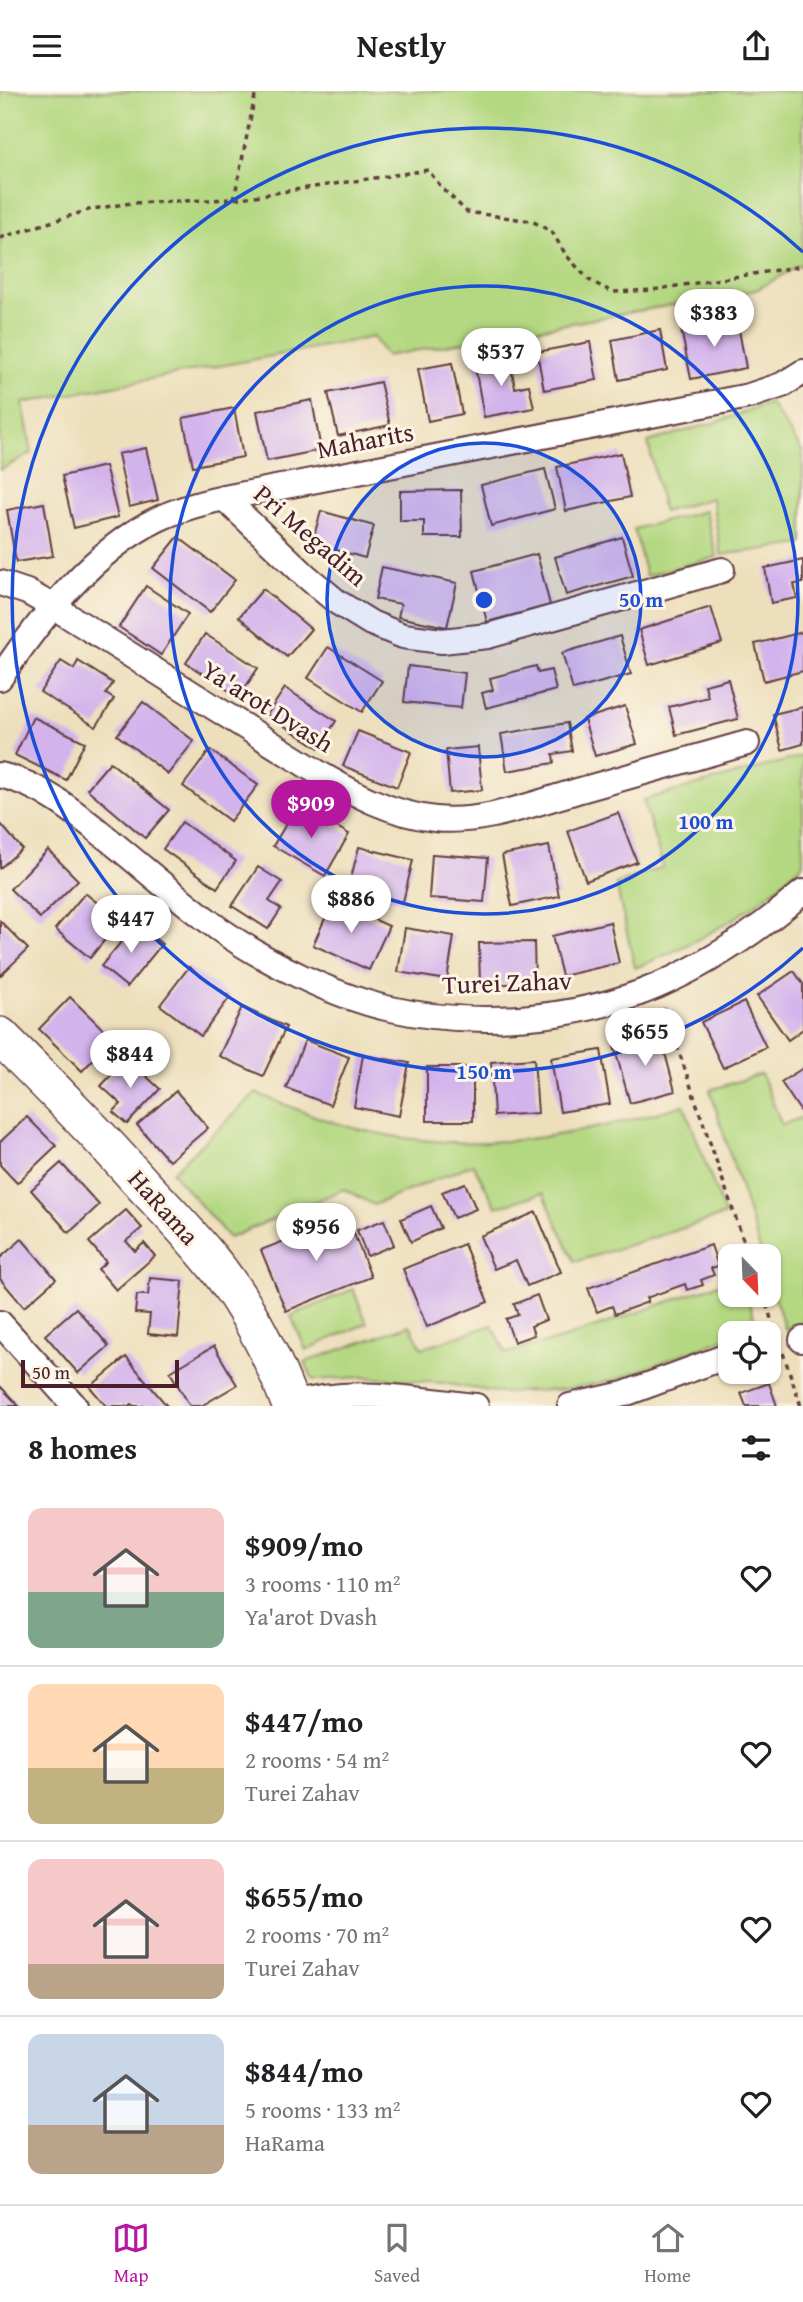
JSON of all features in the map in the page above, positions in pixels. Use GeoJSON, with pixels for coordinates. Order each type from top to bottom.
{"type":"FeatureCollection","features":[{"type":"Feature","properties":{"kind":"street","name":"Maharits"},"geometry":{"type":"LineString","coordinates":[[0,678],[25,640],[105,555],[132,534],[185,507],[749,396],[782,385],[803,372]]}},
{"type":"Feature","properties":{"kind":"street","name":"Pri Megadim"},"geometry":{"type":"LineString","coordinates":[[224,498],[337,602],[372,623],[403,636],[442,641],[488,636],[722,570]]}},
{"type":"Feature","properties":{"kind":"street","name":"Ya'arot Dvash"},"geometry":{"type":"LineString","coordinates":[[0,583],[27,592],[54,607],[317,772],[358,796],[396,811],[436,819],[471,818],[512,810],[747,743]]}},
{"type":"Feature","properties":{"kind":"street","name":"Turei Zahav"},"geometry":{"type":"LineString","coordinates":[[0,775],[19,779],[79,816],[220,930],[291,972],[385,1007],[432,1015],[481,1018],[583,1009],[656,986],[698,966],[738,941],[803,892]]}},
{"type":"Feature","properties":{"kind":"street","name":"HaRama"},"geometry":{"type":"LineString","coordinates":[[0,1036],[89,1125],[207,1254],[258,1333],[280,1378],[289,1406]]}},
{"type":"Feature","properties":{"kind":"street"},"geometry":{"type":"LineString","coordinates":[[0,1323],[75,1406]]}},
{"type":"Feature","properties":{"kind":"street"},"geometry":{"type":"LineString","coordinates":[[570,1406],[624,1394],[718,1359]]}},
{"type":"Feature","properties":{"kind":"street"},"geometry":{"type":"LineString","coordinates":[[289,1406],[329,1395],[354,1394],[476,1406]]}},
{"type":"Feature","properties":{"kind":"path"},"geometry":{"type":"LineString","coordinates":[[234,199],[256,91]]}},
{"type":"Feature","properties":{"kind":"path"},"geometry":{"type":"LineString","coordinates":[[0,238],[92,209],[131,204],[234,199],[428,170],[467,212],[532,221],[552,232],[566,255],[589,281],[612,292],[652,291],[803,266]]}},
{"type":"Feature","properties":{"kind":"path"},"geometry":{"type":"LineString","coordinates":[[656,986],[745,1244]]}},
{"type":"Feature","properties":{"kind":"green space"},"geometry":{"type":"Polygon","coordinates":[[[0,91],[803,91],[803,263],[756,290],[386,356],[373,337],[23,403],[32,453],[0,470],[0,91]]]}},
{"type":"Feature","properties":{"kind":"green space"},"geometry":{"type":"Polygon","coordinates":[[[770,403],[803,452],[803,544],[721,555],[712,498],[663,512],[648,442],[770,403]]]}},
{"type":"Feature","properties":{"kind":"green space"},"geometry":{"type":"Polygon","coordinates":[[[705,511],[717,557],[646,576],[634,529],[705,511]]]}},
{"type":"Feature","properties":{"kind":"green space"},"geometry":{"type":"Polygon","coordinates":[[[803,756],[803,864],[765,897],[724,925],[635,968],[616,884],[663,867],[643,800],[803,756]]]}},
{"type":"Feature","properties":{"kind":"green space"},"geometry":{"type":"Polygon","coordinates":[[[761,1074],[782,1125],[803,1117],[803,1322],[785,1329],[778,1307],[781,1307],[781,1244],[758,1244],[710,1090],[761,1074]]]}},
{"type":"Feature","properties":{"kind":"green space"},"geometry":{"type":"Polygon","coordinates":[[[256,1093],[349,1127],[403,1138],[444,1142],[484,1142],[565,1134],[684,1105],[725,1215],[575,1262],[543,1193],[496,1207],[473,1164],[374,1205],[344,1189],[229,1238],[172,1172],[256,1093]]]}},
{"type":"Feature","properties":{"kind":"green space"},"geometry":{"type":"Polygon","coordinates":[[[718,1284],[718,1307],[750,1307],[756,1321],[718,1321],[718,1341],[615,1380],[568,1389],[501,1393],[442,1383],[363,1377],[313,1380],[305,1362],[410,1325],[422,1348],[492,1325],[506,1353],[565,1338],[718,1284]]]}},
{"type":"Feature","properties":{"kind":"green space"},"geometry":{"type":"Polygon","coordinates":[[[353,1289],[367,1323],[306,1350],[291,1316],[353,1289]]]}},
{"type":"Feature","properties":{"kind":"building"},"geometry":{"type":"Polygon","coordinates":[[[737,319],[746,368],[691,379],[681,329],[737,319]]]}},
{"type":"Feature","properties":{"kind":"building"},"geometry":{"type":"Polygon","coordinates":[[[660,330],[667,370],[619,380],[612,340],[660,330]]]}},
{"type":"Feature","properties":{"kind":"building"},"geometry":{"type":"Polygon","coordinates":[[[590,342],[597,380],[544,390],[537,352],[590,342]]]}},
{"type":"Feature","properties":{"kind":"building"},"geometry":{"type":"Polygon","coordinates":[[[509,355],[515,388],[529,385],[534,408],[484,417],[474,361],[509,355]]]}},
{"type":"Feature","properties":{"kind":"building"},"geometry":{"type":"Polygon","coordinates":[[[452,363],[462,414],[428,421],[418,369],[452,363]]]}},
{"type":"Feature","properties":{"kind":"building"},"geometry":{"type":"Polygon","coordinates":[[[380,382],[390,425],[338,436],[328,393],[380,382]]]}},
{"type":"Feature","properties":{"kind":"building"},"geometry":{"type":"Polygon","coordinates":[[[312,400],[321,450],[267,461],[257,411],[312,400]]]}},
{"type":"Feature","properties":{"kind":"building"},"geometry":{"type":"Polygon","coordinates":[[[234,408],[243,457],[193,466],[183,418],[234,408]]]}},
{"type":"Feature","properties":{"kind":"building"},"geometry":{"type":"Polygon","coordinates":[[[146,448],[158,500],[129,507],[118,454],[146,448]]]}},
{"type":"Feature","properties":{"kind":"building"},"geometry":{"type":"Polygon","coordinates":[[[621,453],[630,497],[566,511],[557,467],[621,453]]]}},
{"type":"Feature","properties":{"kind":"building"},"geometry":{"type":"Polygon","coordinates":[[[105,466],[118,517],[74,528],[62,476],[105,466]]]}},
{"type":"Feature","properties":{"kind":"building"},"geometry":{"type":"Polygon","coordinates":[[[545,469],[555,509],[491,526],[481,485],[545,469]]]}},
{"type":"Feature","properties":{"kind":"building"},"geometry":{"type":"Polygon","coordinates":[[[461,490],[462,537],[424,537],[424,521],[400,521],[400,491],[461,490]]]}},
{"type":"Feature","properties":{"kind":"building"},"geometry":{"type":"Polygon","coordinates":[[[44,503],[53,556],[16,562],[7,510],[44,503]]]}},
{"type":"Feature","properties":{"kind":"building"},"geometry":{"type":"Polygon","coordinates":[[[321,511],[374,526],[365,558],[312,543],[321,511]]]}},
{"type":"Feature","properties":{"kind":"building"},"geometry":{"type":"Polygon","coordinates":[[[178,537],[235,580],[210,612],[153,568],[178,537]]]}},
{"type":"Feature","properties":{"kind":"building"},"geometry":{"type":"Polygon","coordinates":[[[622,537],[633,576],[566,595],[555,557],[622,537]]]}},
{"type":"Feature","properties":{"kind":"building"},"geometry":{"type":"Polygon","coordinates":[[[537,554],[550,605],[487,622],[474,571],[537,554]]]}},
{"type":"Feature","properties":{"kind":"building"},"geometry":{"type":"Polygon","coordinates":[[[803,560],[803,583],[794,584],[797,598],[771,603],[765,568],[803,560]]]}},
{"type":"Feature","properties":{"kind":"building"},"geometry":{"type":"Polygon","coordinates":[[[382,567],[457,583],[447,627],[398,617],[401,604],[375,599],[382,567]]]}},
{"type":"Feature","properties":{"kind":"building"},"geometry":{"type":"Polygon","coordinates":[[[146,586],[188,614],[161,655],[119,627],[146,586]]]}},
{"type":"Feature","properties":{"kind":"building"},"geometry":{"type":"Polygon","coordinates":[[[263,589],[311,629],[287,657],[239,617],[263,589]]]}},
{"type":"Feature","properties":{"kind":"building"},"geometry":{"type":"Polygon","coordinates":[[[711,607],[722,643],[649,665],[639,630],[711,607]]]}},
{"type":"Feature","properties":{"kind":"building"},"geometry":{"type":"Polygon","coordinates":[[[803,632],[803,671],[764,681],[755,644],[803,632]]]}},
{"type":"Feature","properties":{"kind":"building"},"geometry":{"type":"Polygon","coordinates":[[[205,634],[258,668],[239,697],[186,663],[205,634]]]}},
{"type":"Feature","properties":{"kind":"building"},"geometry":{"type":"Polygon","coordinates":[[[620,636],[631,674],[573,690],[562,653],[620,636]]]}},
{"type":"Feature","properties":{"kind":"building"},"geometry":{"type":"Polygon","coordinates":[[[328,647],[382,681],[362,712],[308,678],[328,647]]]}},
{"type":"Feature","properties":{"kind":"building"},"geometry":{"type":"Polygon","coordinates":[[[61,661],[74,669],[78,661],[113,683],[106,694],[114,699],[96,727],[40,692],[61,661]]]}},
{"type":"Feature","properties":{"kind":"building"},"geometry":{"type":"Polygon","coordinates":[[[408,666],[465,673],[461,708],[404,702],[408,666]]]}},
{"type":"Feature","properties":{"kind":"building"},"geometry":{"type":"Polygon","coordinates":[[[536,666],[538,673],[551,670],[556,690],[486,708],[482,693],[493,690],[490,678],[536,666]]]}},
{"type":"Feature","properties":{"kind":"building"},"geometry":{"type":"Polygon","coordinates":[[[728,679],[738,719],[676,735],[669,707],[708,697],[705,685],[728,679]]]}},
{"type":"Feature","properties":{"kind":"building"},"geometry":{"type":"Polygon","coordinates":[[[285,688],[336,721],[319,748],[267,715],[285,688]]]}},
{"type":"Feature","properties":{"kind":"building"},"geometry":{"type":"Polygon","coordinates":[[[143,702],[194,741],[168,774],[117,735],[143,702]]]}},
{"type":"Feature","properties":{"kind":"building"},"geometry":{"type":"Polygon","coordinates":[[[625,706],[637,744],[595,756],[584,719],[625,706]]]}},
{"type":"Feature","properties":{"kind":"building"},"geometry":{"type":"Polygon","coordinates":[[[803,707],[803,744],[782,750],[773,714],[803,707]]]}},
{"type":"Feature","properties":{"kind":"building"},"geometry":{"type":"Polygon","coordinates":[[[33,717],[85,742],[66,780],[15,755],[33,717]]]}},
{"type":"Feature","properties":{"kind":"building"},"geometry":{"type":"Polygon","coordinates":[[[567,723],[572,751],[553,754],[554,763],[507,771],[501,734],[567,723]]]}},
{"type":"Feature","properties":{"kind":"building"},"geometry":{"type":"Polygon","coordinates":[[[358,731],[411,752],[397,787],[343,766],[358,731]]]}},
{"type":"Feature","properties":{"kind":"building"},"geometry":{"type":"Polygon","coordinates":[[[478,747],[482,790],[450,793],[446,750],[478,747]]]}},
{"type":"Feature","properties":{"kind":"building"},"geometry":{"type":"Polygon","coordinates":[[[210,750],[258,785],[230,821],[183,786],[210,750]]]}},
{"type":"Feature","properties":{"kind":"building"},"geometry":{"type":"Polygon","coordinates":[[[110,762],[169,810],[145,838],[87,789],[110,762]]]}},
{"type":"Feature","properties":{"kind":"building"},"geometry":{"type":"Polygon","coordinates":[[[298,804],[349,834],[325,876],[273,846],[298,804]]]}},
{"type":"Feature","properties":{"kind":"building"},"geometry":{"type":"Polygon","coordinates":[[[618,813],[637,862],[586,881],[568,831],[618,813]]]}},
{"type":"Feature","properties":{"kind":"building"},"geometry":{"type":"Polygon","coordinates":[[[182,822],[236,861],[217,888],[163,849],[182,822]]]}},
{"type":"Feature","properties":{"kind":"building"},"geometry":{"type":"Polygon","coordinates":[[[0,823],[22,849],[0,868],[0,823]]]}},
{"type":"Feature","properties":{"kind":"building"},"geometry":{"type":"Polygon","coordinates":[[[549,846],[559,896],[512,906],[502,855],[549,846]]]}},
{"type":"Feature","properties":{"kind":"building"},"geometry":{"type":"Polygon","coordinates":[[[359,847],[413,860],[403,902],[348,889],[359,847]]]}},
{"type":"Feature","properties":{"kind":"building"},"geometry":{"type":"Polygon","coordinates":[[[48,850],[78,880],[40,918],[10,889],[48,850]]]}},
{"type":"Feature","properties":{"kind":"building"},"geometry":{"type":"Polygon","coordinates":[[[432,854],[488,858],[484,902],[429,898],[432,854]]]}},
{"type":"Feature","properties":{"kind":"building"},"geometry":{"type":"Polygon","coordinates":[[[258,867],[282,882],[269,901],[281,909],[268,929],[232,906],[258,867]]]}},
{"type":"Feature","properties":{"kind":"building"},"geometry":{"type":"Polygon","coordinates":[[[85,893],[120,921],[90,958],[55,929],[85,893]]]}},
{"type":"Feature","properties":{"kind":"building"},"geometry":{"type":"Polygon","coordinates":[[[333,901],[389,926],[369,970],[313,945],[333,901]]]}},
{"type":"Feature","properties":{"kind":"building"},"geometry":{"type":"Polygon","coordinates":[[[0,921],[28,949],[0,976],[0,921]]]}},
{"type":"Feature","properties":{"kind":"building"},"geometry":{"type":"Polygon","coordinates":[[[610,922],[619,963],[562,976],[552,936],[610,922]]]}},
{"type":"Feature","properties":{"kind":"building"},"geometry":{"type":"Polygon","coordinates":[[[136,924],[162,944],[127,987],[101,966],[136,924]]]}},
{"type":"Feature","properties":{"kind":"building"},"geometry":{"type":"Polygon","coordinates":[[[405,928],[454,936],[447,980],[398,972],[405,928]]]}},
{"type":"Feature","properties":{"kind":"building"},"geometry":{"type":"Polygon","coordinates":[[[534,942],[535,983],[480,985],[479,943],[534,942]]]}},
{"type":"Feature","properties":{"kind":"building"},"geometry":{"type":"Polygon","coordinates":[[[189,967],[230,997],[201,1036],[160,1005],[189,967]]]}},
{"type":"Feature","properties":{"kind":"building"},"geometry":{"type":"Polygon","coordinates":[[[794,971],[803,984],[803,1029],[788,1040],[757,996],[794,971]]]}},
{"type":"Feature","properties":{"kind":"building"},"geometry":{"type":"Polygon","coordinates":[[[70,997],[113,1039],[82,1071],[39,1029],[70,997]]]}},
{"type":"Feature","properties":{"kind":"building"},"geometry":{"type":"Polygon","coordinates":[[[744,1002],[766,1047],[723,1068],[701,1022],[744,1002]]]}},
{"type":"Feature","properties":{"kind":"building"},"geometry":{"type":"Polygon","coordinates":[[[242,1007],[286,1027],[263,1076],[219,1056],[242,1007]]]}},
{"type":"Feature","properties":{"kind":"building"},"geometry":{"type":"Polygon","coordinates":[[[660,1034],[675,1091],[630,1103],[614,1046],[660,1034]]]}},
{"type":"Feature","properties":{"kind":"building"},"geometry":{"type":"Polygon","coordinates":[[[305,1040],[349,1057],[330,1105],[286,1088],[305,1040]]]}},
{"type":"Feature","properties":{"kind":"building"},"geometry":{"type":"Polygon","coordinates":[[[601,1050],[610,1104],[560,1112],[551,1058],[601,1050]]]}},
{"type":"Feature","properties":{"kind":"building"},"geometry":{"type":"Polygon","coordinates":[[[363,1055],[409,1063],[399,1116],[354,1107],[363,1055]]]}},
{"type":"Feature","properties":{"kind":"building"},"geometry":{"type":"Polygon","coordinates":[[[127,1058],[160,1089],[127,1124],[113,1112],[121,1104],[101,1086],[127,1058]]]}},
{"type":"Feature","properties":{"kind":"building"},"geometry":{"type":"Polygon","coordinates":[[[534,1059],[538,1113],[494,1116],[491,1062],[534,1059]]]}},
{"type":"Feature","properties":{"kind":"building"},"geometry":{"type":"Polygon","coordinates":[[[427,1067],[473,1067],[473,1121],[427,1121],[427,1067]]]}},
{"type":"Feature","properties":{"kind":"building"},"geometry":{"type":"Polygon","coordinates":[[[803,1068],[803,1115],[781,1082],[803,1068]]]}},
{"type":"Feature","properties":{"kind":"building"},"geometry":{"type":"Polygon","coordinates":[[[176,1091],[208,1128],[169,1161],[137,1125],[176,1091]]]}},
{"type":"Feature","properties":{"kind":"building"},"geometry":{"type":"Polygon","coordinates":[[[27,1117],[56,1146],[17,1183],[0,1165],[0,1142],[27,1117]]]}},
{"type":"Feature","properties":{"kind":"building"},"geometry":{"type":"Polygon","coordinates":[[[61,1163],[99,1205],[69,1233],[31,1190],[61,1163]]]}},
{"type":"Feature","properties":{"kind":"building"},"geometry":{"type":"Polygon","coordinates":[[[465,1183],[476,1209],[454,1218],[442,1192],[465,1183]]]}},
{"type":"Feature","properties":{"kind":"building"},"geometry":{"type":"Polygon","coordinates":[[[431,1206],[441,1228],[411,1242],[401,1219],[431,1206]]]}},
{"type":"Feature","properties":{"kind":"building"},"geometry":{"type":"Polygon","coordinates":[[[126,1210],[142,1228],[126,1241],[135,1251],[144,1243],[155,1256],[116,1290],[98,1269],[106,1262],[89,1242],[126,1210]]]}},
{"type":"Feature","properties":{"kind":"building"},"geometry":{"type":"Polygon","coordinates":[[[536,1212],[561,1272],[527,1286],[516,1260],[494,1269],[480,1236],[536,1212]]]}},
{"type":"Feature","properties":{"kind":"building"},"geometry":{"type":"Polygon","coordinates":[[[347,1216],[371,1277],[286,1311],[261,1250],[347,1216]]]}},
{"type":"Feature","properties":{"kind":"building"},"geometry":{"type":"Polygon","coordinates":[[[384,1220],[394,1245],[367,1256],[357,1230],[384,1220]]]}},
{"type":"Feature","properties":{"kind":"building"},"geometry":{"type":"Polygon","coordinates":[[[22,1239],[56,1279],[24,1307],[0,1279],[0,1258],[22,1239]]]}},
{"type":"Feature","properties":{"kind":"building"},"geometry":{"type":"Polygon","coordinates":[[[464,1244],[488,1302],[427,1327],[403,1269],[464,1244]]]}},
{"type":"Feature","properties":{"kind":"building"},"geometry":{"type":"Polygon","coordinates":[[[711,1245],[718,1266],[711,1268],[714,1275],[701,1280],[703,1285],[687,1290],[685,1284],[646,1298],[648,1302],[615,1314],[612,1306],[597,1312],[588,1288],[711,1245]]]}},
{"type":"Feature","properties":{"kind":"building"},"geometry":{"type":"Polygon","coordinates":[[[150,1278],[183,1281],[178,1337],[148,1334],[150,1314],[135,1313],[137,1295],[148,1295],[150,1278]]]}},
{"type":"Feature","properties":{"kind":"building"},"geometry":{"type":"Polygon","coordinates":[[[537,1295],[546,1320],[531,1326],[534,1335],[514,1342],[506,1319],[518,1315],[514,1304],[537,1295]]]}},
{"type":"Feature","properties":{"kind":"building"},"geometry":{"type":"Polygon","coordinates":[[[76,1308],[109,1346],[78,1373],[45,1335],[76,1308]]]}},
{"type":"Feature","properties":{"kind":"building"},"geometry":{"type":"Polygon","coordinates":[[[214,1346],[237,1385],[201,1406],[190,1406],[170,1372],[214,1346]]]}},
{"type":"Feature","properties":{"kind":"building"},"geometry":{"type":"Polygon","coordinates":[[[126,1357],[167,1406],[106,1406],[90,1387],[126,1357]]]}},
{"type":"Feature","properties":{"kind":"building"},"geometry":{"type":"Polygon","coordinates":[[[769,1384],[777,1406],[746,1406],[741,1393],[769,1384]]]}},
{"type":"Feature","properties":{"kind":"building"},"geometry":{"type":"Polygon","coordinates":[[[0,1386],[19,1406],[0,1406],[0,1386]]]}}]}
